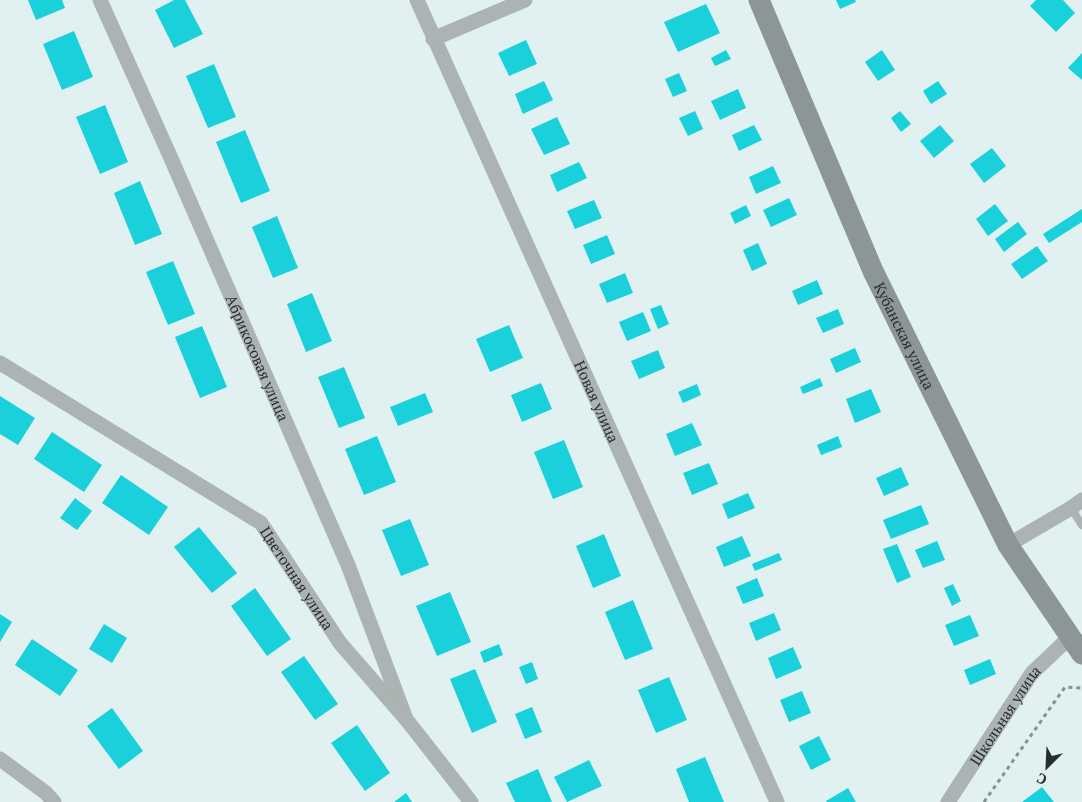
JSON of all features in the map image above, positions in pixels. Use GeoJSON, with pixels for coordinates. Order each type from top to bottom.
{"type":"FeatureCollection","features":[{"type":"Feature","properties":{"kind":"main road","name":"Кубанская улица"},"geometry":{"type":"LineString","coordinates":[[759,0],[873,271],[1008,545],[1076,646]]}},
{"type":"Feature","properties":{"kind":"street","name":"Абрикосовая улица"},"geometry":{"type":"LineString","coordinates":[[100,0],[348,565],[406,719]]}},
{"type":"Feature","properties":{"kind":"street","name":"Новая улица"},"geometry":{"type":"LineString","coordinates":[[417,0],[776,802]]}},
{"type":"Feature","properties":{"kind":"street"},"geometry":{"type":"LineString","coordinates":[[433,39],[525,0]]}},
{"type":"Feature","properties":{"kind":"street","name":"Цветочная улица"},"geometry":{"type":"LineString","coordinates":[[0,363],[260,523],[340,643],[406,719],[471,802]]}},
{"type":"Feature","properties":{"kind":"street"},"geometry":{"type":"LineString","coordinates":[[1008,545],[1077,504]]}},
{"type":"Feature","properties":{"kind":"street","name":"Школьная улица"},"geometry":{"type":"LineString","coordinates":[[948,802],[1032,672],[1076,646]]}},
{"type":"Feature","properties":{"kind":"street"},"geometry":{"type":"LineString","coordinates":[[0,759],[46,793],[54,802]]}},
{"type":"Feature","properties":{"kind":"lane"},"geometry":{"type":"LineString","coordinates":[[1077,504],[1082,525]]}},
{"type":"Feature","properties":{"kind":"path"},"geometry":{"type":"LineString","coordinates":[[984,802],[1065,687],[1082,688]]}},
{"type":"Feature","properties":{"kind":"building"},"geometry":{"type":"Polygon","coordinates":[[[28,0],[62,0],[65,8],[36,20],[28,0]]]}},
{"type":"Feature","properties":{"kind":"building"},"geometry":{"type":"Polygon","coordinates":[[[174,0],[185,0],[203,34],[174,48],[155,10],[174,0]]]}},
{"type":"Feature","properties":{"kind":"building"},"geometry":{"type":"Polygon","coordinates":[[[836,0],[855,0],[856,2],[840,9],[836,0]]]}},
{"type":"Feature","properties":{"kind":"building"},"geometry":{"type":"Polygon","coordinates":[[[1036,0],[1063,0],[1075,13],[1056,32],[1030,6],[1036,0]]]}},
{"type":"Feature","properties":{"kind":"building"},"geometry":{"type":"Polygon","coordinates":[[[706,4],[720,33],[678,52],[664,22],[706,4]]]}},
{"type":"Feature","properties":{"kind":"building"},"geometry":{"type":"Polygon","coordinates":[[[74,31],[93,77],[62,90],[43,44],[74,31]]]}},
{"type":"Feature","properties":{"kind":"building"},"geometry":{"type":"Polygon","coordinates":[[[526,40],[537,64],[509,76],[498,53],[526,40]]]}},
{"type":"Feature","properties":{"kind":"building"},"geometry":{"type":"Polygon","coordinates":[[[726,50],[731,59],[715,66],[711,58],[726,50]]]}},
{"type":"Feature","properties":{"kind":"building"},"geometry":{"type":"Polygon","coordinates":[[[882,50],[895,70],[878,81],[865,62],[882,50]]]}},
{"type":"Feature","properties":{"kind":"building"},"geometry":{"type":"Polygon","coordinates":[[[1082,53],[1082,80],[1068,68],[1082,53]]]}},
{"type":"Feature","properties":{"kind":"building"},"geometry":{"type":"Polygon","coordinates":[[[214,64],[236,117],[208,128],[186,76],[214,64]]]}},
{"type":"Feature","properties":{"kind":"building"},"geometry":{"type":"Polygon","coordinates":[[[679,73],[687,91],[673,97],[665,79],[679,73]]]}},
{"type":"Feature","properties":{"kind":"building"},"geometry":{"type":"Polygon","coordinates":[[[544,81],[553,100],[523,114],[515,94],[544,81]]]}},
{"type":"Feature","properties":{"kind":"building"},"geometry":{"type":"Polygon","coordinates":[[[938,81],[947,94],[931,104],[923,91],[938,81]]]}},
{"type":"Feature","properties":{"kind":"building"},"geometry":{"type":"Polygon","coordinates":[[[738,89],[746,108],[720,120],[711,101],[738,89]]]}},
{"type":"Feature","properties":{"kind":"building"},"geometry":{"type":"Polygon","coordinates":[[[105,105],[128,162],[100,174],[76,117],[105,105]]]}},
{"type":"Feature","properties":{"kind":"building"},"geometry":{"type":"Polygon","coordinates":[[[695,111],[703,129],[688,136],[679,118],[695,111]]]}},
{"type":"Feature","properties":{"kind":"building"},"geometry":{"type":"Polygon","coordinates":[[[900,111],[911,124],[901,132],[891,118],[900,111]]]}},
{"type":"Feature","properties":{"kind":"building"},"geometry":{"type":"Polygon","coordinates":[[[557,117],[570,144],[544,155],[531,129],[557,117]]]}},
{"type":"Feature","properties":{"kind":"building"},"geometry":{"type":"Polygon","coordinates":[[[754,125],[762,140],[739,151],[732,135],[754,125]]]}},
{"type":"Feature","properties":{"kind":"building"},"geometry":{"type":"Polygon","coordinates":[[[940,125],[954,141],[934,158],[920,141],[940,125]]]}},
{"type":"Feature","properties":{"kind":"building"},"geometry":{"type":"Polygon","coordinates":[[[245,130],[270,191],[241,203],[216,142],[245,130]]]}},
{"type":"Feature","properties":{"kind":"building"},"geometry":{"type":"Polygon","coordinates":[[[992,148],[1006,166],[984,183],[970,164],[992,148]]]}},
{"type":"Feature","properties":{"kind":"building"},"geometry":{"type":"Polygon","coordinates":[[[579,162],[587,178],[557,192],[550,175],[579,162]]]}},
{"type":"Feature","properties":{"kind":"building"},"geometry":{"type":"Polygon","coordinates":[[[773,166],[781,183],[756,194],[749,177],[773,166]]]}},
{"type":"Feature","properties":{"kind":"building"},"geometry":{"type":"Polygon","coordinates":[[[140,181],[162,234],[135,245],[114,193],[140,181]]]}},
{"type":"Feature","properties":{"kind":"building"},"geometry":{"type":"Polygon","coordinates":[[[789,198],[797,215],[771,227],[763,210],[789,198]]]}},
{"type":"Feature","properties":{"kind":"building"},"geometry":{"type":"Polygon","coordinates":[[[594,200],[602,218],[575,229],[567,211],[594,200]]]}},
{"type":"Feature","properties":{"kind":"building"},"geometry":{"type":"Polygon","coordinates":[[[995,204],[1008,221],[988,236],[976,219],[995,204]]]}},
{"type":"Feature","properties":{"kind":"building"},"geometry":{"type":"Polygon","coordinates":[[[746,205],[751,216],[735,224],[730,213],[746,205]]]}},
{"type":"Feature","properties":{"kind":"building"},"geometry":{"type":"Polygon","coordinates":[[[1082,209],[1082,222],[1049,243],[1043,234],[1082,209]]]}},
{"type":"Feature","properties":{"kind":"building"},"geometry":{"type":"Polygon","coordinates":[[[277,216],[298,268],[273,278],[252,227],[277,216]]]}},
{"type":"Feature","properties":{"kind":"building"},"geometry":{"type":"Polygon","coordinates":[[[1018,222],[1027,234],[1004,252],[995,239],[1018,222]]]}},
{"type":"Feature","properties":{"kind":"building"},"geometry":{"type":"Polygon","coordinates":[[[607,235],[615,254],[591,264],[583,245],[607,235]]]}},
{"type":"Feature","properties":{"kind":"building"},"geometry":{"type":"Polygon","coordinates":[[[758,243],[767,264],[752,271],[743,250],[758,243]]]}},
{"type":"Feature","properties":{"kind":"building"},"geometry":{"type":"Polygon","coordinates":[[[1037,246],[1048,261],[1022,279],[1011,264],[1037,246]]]}},
{"type":"Feature","properties":{"kind":"building"},"geometry":{"type":"Polygon","coordinates":[[[173,261],[195,314],[168,325],[146,272],[173,261]]]}},
{"type":"Feature","properties":{"kind":"building"},"geometry":{"type":"Polygon","coordinates":[[[625,273],[633,293],[607,303],[599,284],[625,273]]]}},
{"type":"Feature","properties":{"kind":"building"},"geometry":{"type":"Polygon","coordinates":[[[817,280],[823,294],[798,305],[792,291],[817,280]]]}},
{"type":"Feature","properties":{"kind":"building"},"geometry":{"type":"Polygon","coordinates":[[[312,293],[332,341],[306,352],[287,304],[312,293]]]}},
{"type":"Feature","properties":{"kind":"building"},"geometry":{"type":"Polygon","coordinates":[[[661,305],[669,324],[658,329],[650,309],[661,305]]]}},
{"type":"Feature","properties":{"kind":"building"},"geometry":{"type":"Polygon","coordinates":[[[838,309],[844,324],[823,333],[816,318],[838,309]]]}},
{"type":"Feature","properties":{"kind":"building"},"geometry":{"type":"Polygon","coordinates":[[[643,312],[651,331],[627,341],[619,322],[643,312]]]}},
{"type":"Feature","properties":{"kind":"building"},"geometry":{"type":"Polygon","coordinates":[[[509,325],[523,358],[490,372],[476,339],[509,325]]]}},
{"type":"Feature","properties":{"kind":"building"},"geometry":{"type":"Polygon","coordinates":[[[202,326],[227,387],[200,398],[175,337],[202,326]]]}},
{"type":"Feature","properties":{"kind":"building"},"geometry":{"type":"Polygon","coordinates":[[[855,348],[861,362],[836,373],[830,359],[855,348]]]}},
{"type":"Feature","properties":{"kind":"building"},"geometry":{"type":"Polygon","coordinates":[[[658,350],[665,368],[639,379],[631,361],[658,350]]]}},
{"type":"Feature","properties":{"kind":"building"},"geometry":{"type":"Polygon","coordinates":[[[344,367],[365,418],[339,428],[318,377],[344,367]]]}},
{"type":"Feature","properties":{"kind":"building"},"geometry":{"type":"Polygon","coordinates":[[[820,378],[823,386],[803,394],[800,387],[820,378]]]}},
{"type":"Feature","properties":{"kind":"building"},"geometry":{"type":"Polygon","coordinates":[[[541,383],[552,409],[522,422],[511,395],[541,383]]]}},
{"type":"Feature","properties":{"kind":"building"},"geometry":{"type":"Polygon","coordinates":[[[697,384],[701,395],[683,403],[678,392],[697,384]]]}},
{"type":"Feature","properties":{"kind":"building"},"geometry":{"type":"Polygon","coordinates":[[[871,389],[881,412],[855,423],[846,399],[871,389]]]}},
{"type":"Feature","properties":{"kind":"building"},"geometry":{"type":"Polygon","coordinates":[[[425,393],[433,412],[398,426],[390,407],[425,393]]]}},
{"type":"Feature","properties":{"kind":"building"},"geometry":{"type":"Polygon","coordinates":[[[0,396],[35,418],[18,445],[0,434],[0,396]]]}},
{"type":"Feature","properties":{"kind":"building"},"geometry":{"type":"Polygon","coordinates":[[[692,423],[702,445],[675,456],[666,434],[692,423]]]}},
{"type":"Feature","properties":{"kind":"building"},"geometry":{"type":"Polygon","coordinates":[[[52,432],[102,465],[84,492],[34,459],[52,432]]]}},
{"type":"Feature","properties":{"kind":"building"},"geometry":{"type":"Polygon","coordinates":[[[377,436],[396,482],[364,495],[345,449],[377,436]]]}},
{"type":"Feature","properties":{"kind":"building"},"geometry":{"type":"Polygon","coordinates":[[[838,436],[842,447],[821,455],[817,445],[838,436]]]}},
{"type":"Feature","properties":{"kind":"building"},"geometry":{"type":"Polygon","coordinates":[[[564,440],[583,487],[553,499],[534,452],[564,440]]]}},
{"type":"Feature","properties":{"kind":"building"},"geometry":{"type":"Polygon","coordinates":[[[709,463],[718,484],[692,495],[683,473],[709,463]]]}},
{"type":"Feature","properties":{"kind":"building"},"geometry":{"type":"Polygon","coordinates":[[[901,467],[909,485],[884,496],[876,478],[901,467]]]}},
{"type":"Feature","properties":{"kind":"building"},"geometry":{"type":"Polygon","coordinates":[[[121,475],[168,507],[149,535],[102,503],[121,475]]]}},
{"type":"Feature","properties":{"kind":"building"},"geometry":{"type":"Polygon","coordinates":[[[748,493],[755,508],[728,519],[722,504],[748,493]]]}},
{"type":"Feature","properties":{"kind":"building"},"geometry":{"type":"Polygon","coordinates":[[[75,498],[92,511],[77,530],[60,518],[75,498]]]}},
{"type":"Feature","properties":{"kind":"building"},"geometry":{"type":"Polygon","coordinates":[[[921,505],[929,524],[891,539],[883,520],[921,505]]]}},
{"type":"Feature","properties":{"kind":"building"},"geometry":{"type":"Polygon","coordinates":[[[410,519],[429,565],[401,576],[382,530],[410,519]]]}},
{"type":"Feature","properties":{"kind":"building"},"geometry":{"type":"Polygon","coordinates":[[[199,527],[237,573],[212,593],[174,547],[199,527]]]}},
{"type":"Feature","properties":{"kind":"building"},"geometry":{"type":"Polygon","coordinates":[[[604,534],[621,576],[593,588],[576,546],[604,534]]]}},
{"type":"Feature","properties":{"kind":"building"},"geometry":{"type":"Polygon","coordinates":[[[742,536],[751,556],[724,567],[716,547],[742,536]]]}},
{"type":"Feature","properties":{"kind":"building"},"geometry":{"type":"Polygon","coordinates":[[[937,541],[945,560],[923,568],[915,550],[937,541]]]}},
{"type":"Feature","properties":{"kind":"building"},"geometry":{"type":"Polygon","coordinates":[[[897,544],[911,577],[897,583],[883,549],[897,544]]]}},
{"type":"Feature","properties":{"kind":"building"},"geometry":{"type":"Polygon","coordinates":[[[779,553],[782,560],[755,571],[752,564],[779,553]]]}},
{"type":"Feature","properties":{"kind":"building"},"geometry":{"type":"Polygon","coordinates":[[[757,578],[764,596],[743,604],[736,587],[757,578]]]}},
{"type":"Feature","properties":{"kind":"building"},"geometry":{"type":"Polygon","coordinates":[[[953,584],[961,601],[952,606],[944,588],[953,584]]]}},
{"type":"Feature","properties":{"kind":"building"},"geometry":{"type":"Polygon","coordinates":[[[255,588],[291,639],[267,656],[231,606],[255,588]]]}},
{"type":"Feature","properties":{"kind":"building"},"geometry":{"type":"Polygon","coordinates":[[[450,592],[471,642],[437,656],[416,606],[450,592]]]}},
{"type":"Feature","properties":{"kind":"building"},"geometry":{"type":"Polygon","coordinates":[[[633,600],[653,649],[625,660],[605,612],[633,600]]]}},
{"type":"Feature","properties":{"kind":"building"},"geometry":{"type":"Polygon","coordinates":[[[774,613],[781,630],[756,641],[749,623],[774,613]]]}},
{"type":"Feature","properties":{"kind":"building"},"geometry":{"type":"Polygon","coordinates":[[[0,614],[12,622],[0,642],[0,614]]]}},
{"type":"Feature","properties":{"kind":"building"},"geometry":{"type":"Polygon","coordinates":[[[970,615],[979,636],[954,646],[945,625],[970,615]]]}},
{"type":"Feature","properties":{"kind":"building"},"geometry":{"type":"Polygon","coordinates":[[[104,624],[127,638],[112,663],[89,649],[104,624]]]}},
{"type":"Feature","properties":{"kind":"building"},"geometry":{"type":"Polygon","coordinates":[[[32,639],[78,670],[60,696],[15,665],[32,639]]]}},
{"type":"Feature","properties":{"kind":"building"},"geometry":{"type":"Polygon","coordinates":[[[499,644],[503,655],[484,663],[480,652],[499,644]]]}},
{"type":"Feature","properties":{"kind":"building"},"geometry":{"type":"Polygon","coordinates":[[[793,647],[802,668],[776,679],[768,658],[793,647]]]}},
{"type":"Feature","properties":{"kind":"building"},"geometry":{"type":"Polygon","coordinates":[[[304,656],[338,704],[315,720],[281,672],[304,656]]]}},
{"type":"Feature","properties":{"kind":"building"},"geometry":{"type":"Polygon","coordinates":[[[990,659],[996,674],[970,685],[964,670],[990,659]]]}},
{"type":"Feature","properties":{"kind":"building"},"geometry":{"type":"Polygon","coordinates":[[[532,662],[538,679],[526,684],[519,667],[532,662]]]}},
{"type":"Feature","properties":{"kind":"building"},"geometry":{"type":"Polygon","coordinates":[[[475,669],[497,722],[472,733],[450,679],[475,669]]]}},
{"type":"Feature","properties":{"kind":"building"},"geometry":{"type":"Polygon","coordinates":[[[669,677],[687,720],[656,733],[638,690],[669,677]]]}},
{"type":"Feature","properties":{"kind":"building"},"geometry":{"type":"Polygon","coordinates":[[[802,691],[811,713],[789,722],[780,700],[802,691]]]}},
{"type":"Feature","properties":{"kind":"building"},"geometry":{"type":"Polygon","coordinates":[[[532,707],[542,732],[525,739],[515,714],[532,707]]]}},
{"type":"Feature","properties":{"kind":"building"},"geometry":{"type":"Polygon","coordinates":[[[112,708],[143,751],[119,769],[87,726],[112,708]]]}},
{"type":"Feature","properties":{"kind":"building"},"geometry":{"type":"Polygon","coordinates":[[[357,725],[390,773],[365,791],[331,743],[357,725]]]}},
{"type":"Feature","properties":{"kind":"building"},"geometry":{"type":"Polygon","coordinates":[[[819,736],[831,760],[811,770],[799,746],[819,736]]]}},
{"type":"Feature","properties":{"kind":"building"},"geometry":{"type":"Polygon","coordinates":[[[705,757],[724,802],[689,802],[676,769],[705,757]]]}},
{"type":"Feature","properties":{"kind":"building"},"geometry":{"type":"Polygon","coordinates":[[[589,760],[602,786],[567,802],[554,777],[589,760]]]}},
{"type":"Feature","properties":{"kind":"building"},"geometry":{"type":"Polygon","coordinates":[[[538,769],[552,802],[515,802],[506,783],[538,769]]]}},
{"type":"Feature","properties":{"kind":"building"},"geometry":{"type":"Polygon","coordinates":[[[1042,787],[1054,802],[1022,802],[1042,787]]]}},
{"type":"Feature","properties":{"kind":"building"},"geometry":{"type":"Polygon","coordinates":[[[848,788],[856,802],[826,801],[848,788]]]}},
{"type":"Feature","properties":{"kind":"building"},"geometry":{"type":"Polygon","coordinates":[[[406,793],[412,802],[394,802],[406,793]]]}}]}
